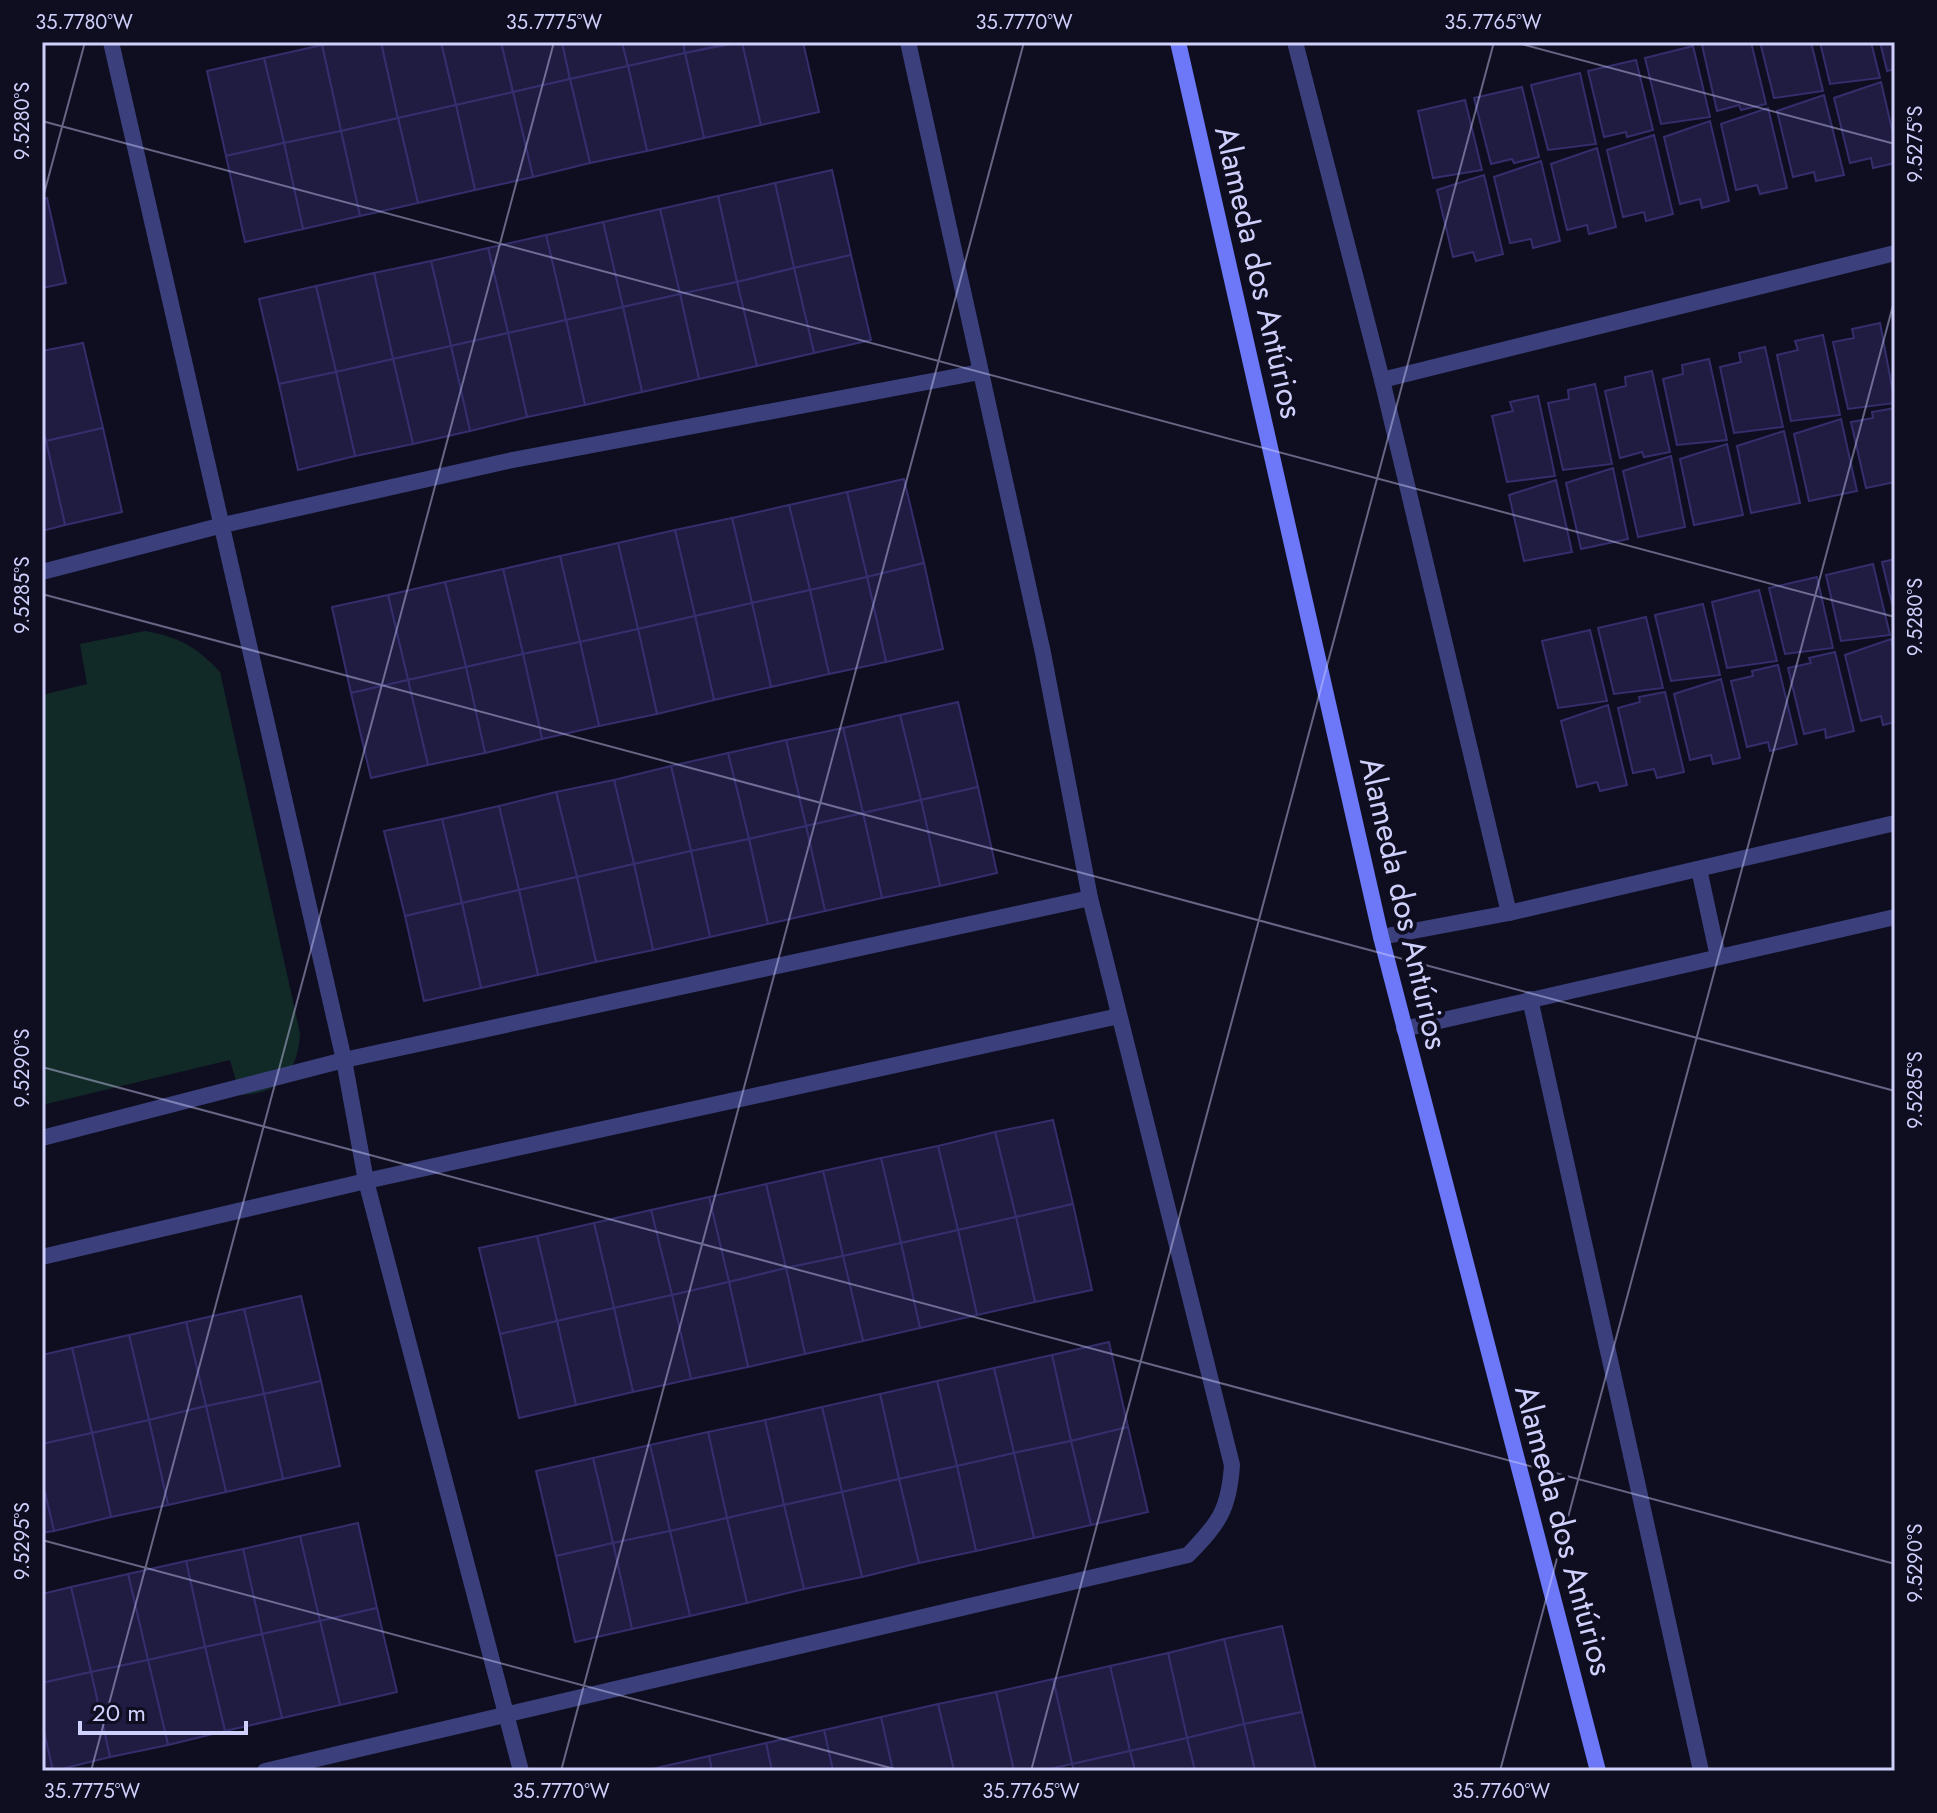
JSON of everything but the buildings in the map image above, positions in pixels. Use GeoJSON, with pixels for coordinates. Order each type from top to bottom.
{"type":"FeatureCollection","features":[{"type":"Feature","properties":{"kind":"street"},"geometry":{"type":"LineString","coordinates":[[111,42],[344,1060],[366,1181],[521,1771]]}},
{"type":"Feature","properties":{"kind":"street"},"geometry":{"type":"LineString","coordinates":[[265,1771],[1188,1555],[1216,1527],[1230,1493],[1232,1465],[1090,898],[1043,653],[908,42]]}},
{"type":"Feature","properties":{"kind":"street","name":"Alameda dos Antúrios"},"geometry":{"type":"LineString","coordinates":[[1178,42],[1381,937],[1598,1771]]}},
{"type":"Feature","properties":{"kind":"street"},"geometry":{"type":"LineString","coordinates":[[1295,42],[1382,380],[1509,913]]}},
{"type":"Feature","properties":{"kind":"street"},"geometry":{"type":"LineString","coordinates":[[1382,380],[1895,253]]}},
{"type":"Feature","properties":{"kind":"street"},"geometry":{"type":"LineString","coordinates":[[42,572],[223,525],[508,461],[980,372]]}},
{"type":"Feature","properties":{"kind":"street"},"geometry":{"type":"LineString","coordinates":[[1381,937],[1509,913],[1895,823]]}},
{"type":"Feature","properties":{"kind":"street"},"geometry":{"type":"LineString","coordinates":[[1699,869],[1718,957]]}},
{"type":"Feature","properties":{"kind":"street"},"geometry":{"type":"LineString","coordinates":[[42,1138],[344,1060],[1090,898]]}},
{"type":"Feature","properties":{"kind":"street"},"geometry":{"type":"LineString","coordinates":[[1404,1029],[1895,917]]}},
{"type":"Feature","properties":{"kind":"street"},"geometry":{"type":"LineString","coordinates":[[1530,999],[1701,1771]]}},
{"type":"Feature","properties":{"kind":"street"},"geometry":{"type":"LineString","coordinates":[[42,1257],[366,1181],[1119,1016]]}},
{"type":"Feature","properties":{"kind":"green space"},"geometry":{"type":"Polygon","coordinates":[[[145,631],[187,644],[220,672],[300,1033],[298,1047],[291,1069],[284,1078],[276,1085],[254,1094],[240,1095],[230,1060],[42,1105],[42,695],[87,684],[80,644],[145,631]]]}}]}
